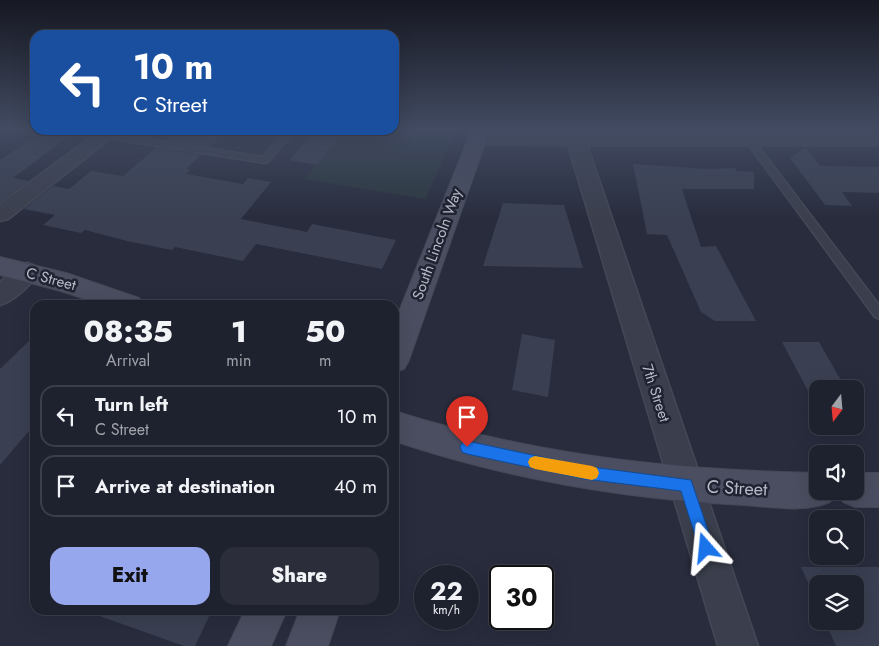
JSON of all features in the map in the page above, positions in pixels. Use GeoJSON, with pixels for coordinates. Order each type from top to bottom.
{"type":"FeatureCollection","features":[{"type":"Feature","properties":{"kind":"street"},"geometry":{"type":"LineString","coordinates":[[0,214],[73,159]]}},
{"type":"Feature","properties":{"kind":"street","name":"South Lincoln Way"},"geometry":{"type":"LineString","coordinates":[[399,347],[469,159]]}},
{"type":"Feature","properties":{"kind":"street","name":"7th Street"},"geometry":{"type":"LineString","coordinates":[[582,159],[738,646]]}},
{"type":"Feature","properties":{"kind":"street","name":"C Street"},"geometry":{"type":"LineString","coordinates":[[0,266],[100,293],[118,300]]}},
{"type":"Feature","properties":{"kind":"street"},"geometry":{"type":"LineString","coordinates":[[0,296],[27,272]]}},
{"type":"Feature","properties":{"kind":"street","name":"C Street"},"geometry":{"type":"LineString","coordinates":[[399,428],[498,455],[584,472],[686,485],[764,490],[809,490]]}},
{"type":"Feature","properties":{"kind":"street"},"geometry":{"type":"LineString","coordinates":[[864,490],[879,490]]}},
{"type":"Feature","properties":{"kind":"street"},"geometry":{"type":"LineString","coordinates":[[249,646],[264,615]]}},
{"type":"Feature","properties":{"kind":"street"},"geometry":{"type":"LineString","coordinates":[[307,646],[318,615]]}},
{"type":"Feature","properties":{"kind":"lane"},"geometry":{"type":"LineString","coordinates":[[764,159],[879,314]]}},
{"type":"Feature","properties":{"kind":"lane"},"geometry":{"type":"LineString","coordinates":[[866,296],[879,296]]}},
{"type":"Feature","properties":{"kind":"shaded area"},"geometry":{"type":"Polygon","coordinates":[[[320,159],[443,159],[425,199],[305,179],[320,159]]]}},
{"type":"Feature","properties":{"kind":"building"},"geometry":{"type":"Polygon","coordinates":[[[38,159],[13,178],[29,181],[0,202],[0,160],[38,159]]]}},
{"type":"Feature","properties":{"kind":"building"},"geometry":{"type":"Polygon","coordinates":[[[143,159],[197,159],[186,169],[190,170],[186,174],[243,184],[248,178],[271,182],[241,219],[307,232],[312,224],[396,240],[382,269],[256,244],[243,261],[175,247],[172,250],[85,230],[81,233],[43,225],[55,215],[24,209],[53,186],[69,189],[91,171],[123,176],[143,159]]]}},
{"type":"Feature","properties":{"kind":"building"},"geometry":{"type":"Polygon","coordinates":[[[291,159],[322,159],[317,165],[291,159]]]}},
{"type":"Feature","properties":{"kind":"building"},"geometry":{"type":"Polygon","coordinates":[[[791,159],[815,159],[820,166],[879,167],[879,193],[842,192],[852,206],[825,205],[791,159]]]}},
{"type":"Feature","properties":{"kind":"building"},"geometry":{"type":"Polygon","coordinates":[[[633,164],[708,169],[735,168],[737,171],[754,172],[754,189],[682,189],[701,247],[716,246],[756,321],[715,321],[701,312],[667,235],[647,234],[633,164]]]}},
{"type":"Feature","properties":{"kind":"building"},"geometry":{"type":"Polygon","coordinates":[[[503,203],[564,205],[583,268],[483,266],[503,203]]]}},
{"type":"Feature","properties":{"kind":"building"},"geometry":{"type":"Polygon","coordinates":[[[522,334],[555,340],[548,397],[512,390],[522,334]]]}},
{"type":"Feature","properties":{"kind":"building"},"geometry":{"type":"Polygon","coordinates":[[[30,340],[30,430],[0,465],[0,369],[30,340]]]}},
{"type":"Feature","properties":{"kind":"building"},"geometry":{"type":"Polygon","coordinates":[[[782,342],[819,342],[841,380],[809,380],[809,393],[782,342]]]}},
{"type":"Feature","properties":{"kind":"building"},"geometry":{"type":"Polygon","coordinates":[[[801,567],[879,567],[879,646],[836,646],[829,630],[864,630],[864,575],[809,575],[809,584],[801,567]]]}},
{"type":"Feature","properties":{"kind":"building"},"geometry":{"type":"Polygon","coordinates":[[[97,615],[210,615],[195,646],[184,646],[97,615]]]}},
{"type":"Feature","properties":{"kind":"slow traffic"},"geometry":{"type":"LineString","coordinates":[[535,462],[592,473]]}},
{"type":"Feature","properties":{"kind":"route"},"geometry":{"type":"LineString","coordinates":[[467,447],[584,472],[686,485],[706,548]]}}]}
